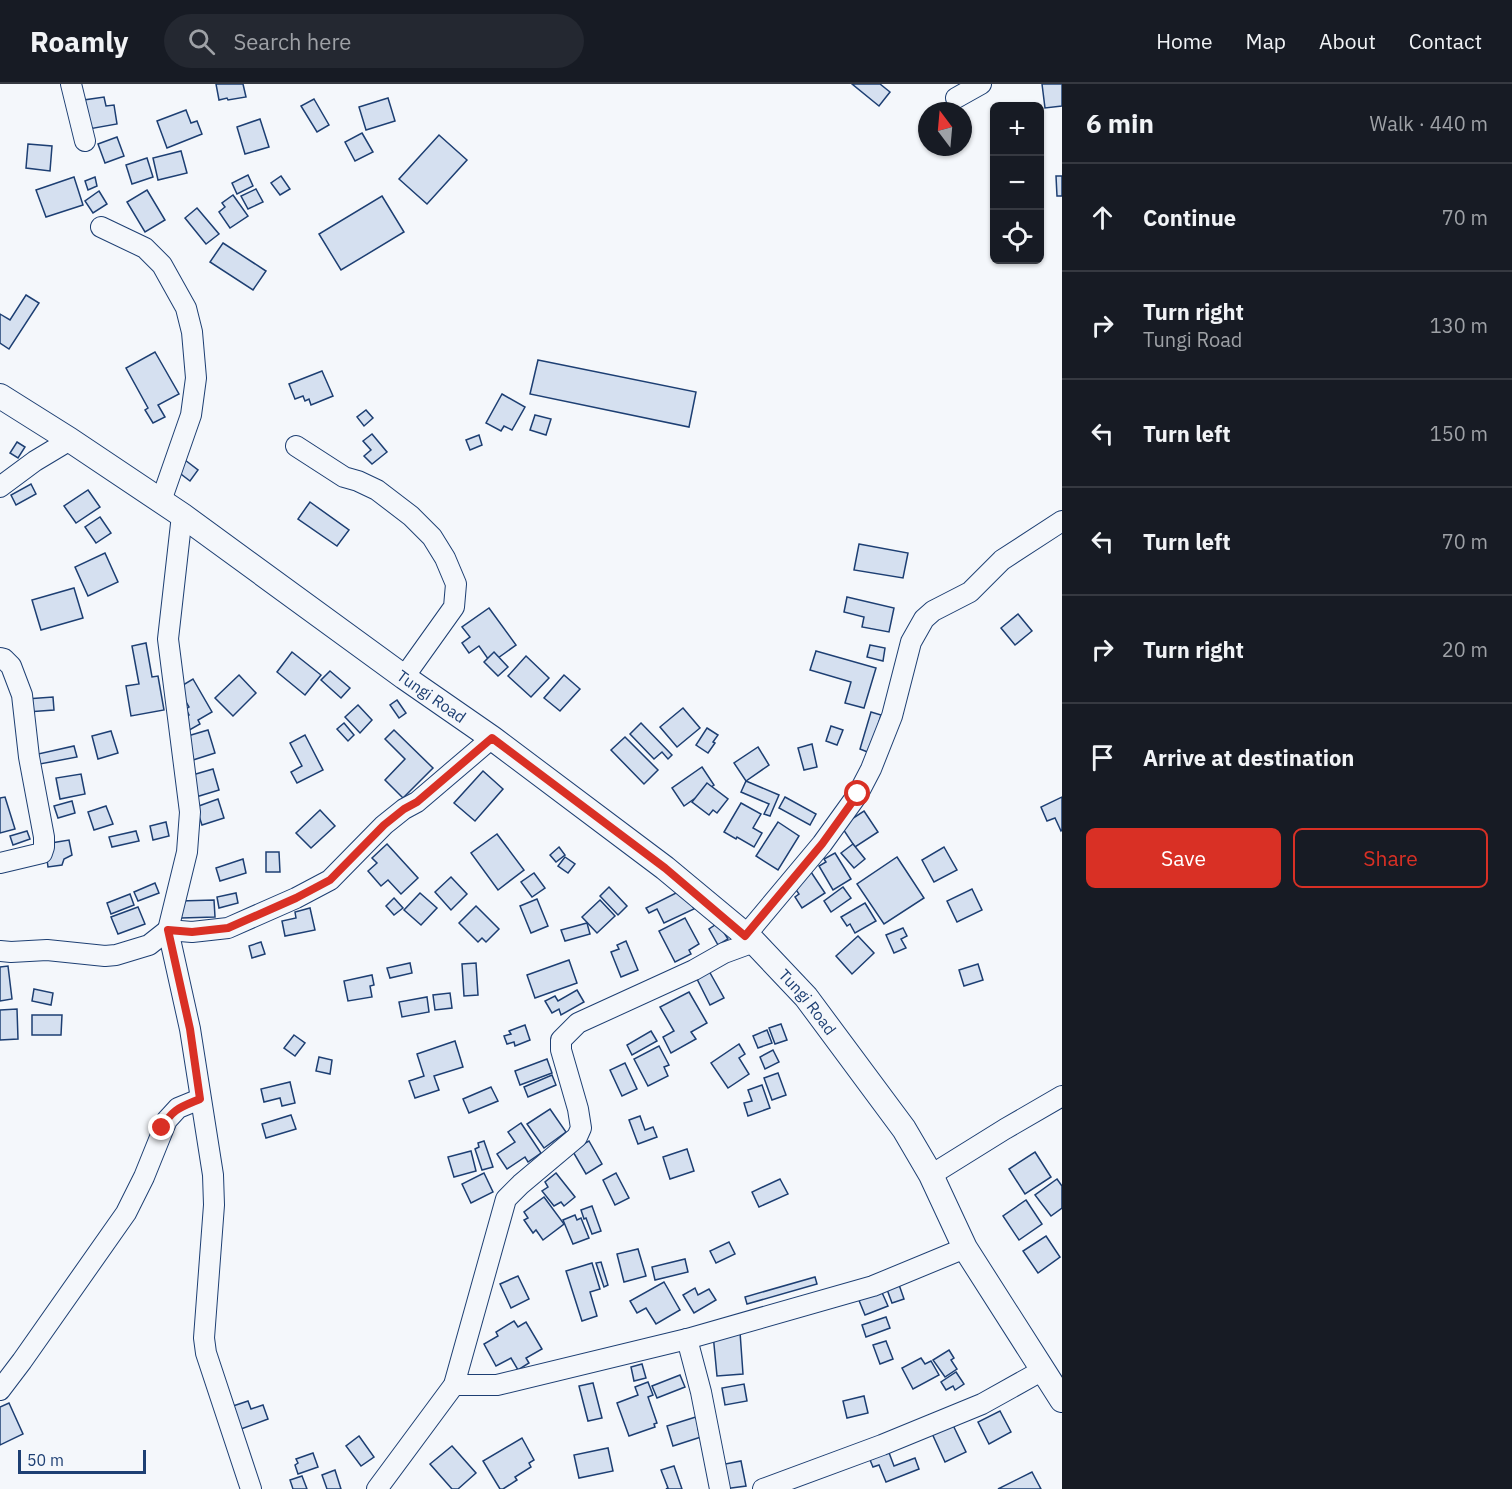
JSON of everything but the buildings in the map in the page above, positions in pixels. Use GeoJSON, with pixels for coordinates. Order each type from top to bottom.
{"type":"FeatureCollection","features":[{"type":"Feature","properties":{"kind":"main road","name":"Tungi Road"},"geometry":{"type":"LineString","coordinates":[[0,396],[182,515],[404,677],[492,738],[665,868],[750,939],[806,996],[904,1129],[931,1175],[965,1248],[1061,1396]]}},
{"type":"Feature","properties":{"kind":"street"},"geometry":{"type":"LineString","coordinates":[[71,84],[85,141]]}},
{"type":"Feature","properties":{"kind":"street"},"geometry":{"type":"LineString","coordinates":[[956,98],[981,84]]}},
{"type":"Feature","properties":{"kind":"street"},"geometry":{"type":"LineString","coordinates":[[100,227],[145,248],[162,265],[186,308],[192,332],[196,378],[192,415],[160,501]]}},
{"type":"Feature","properties":{"kind":"street"},"geometry":{"type":"LineString","coordinates":[[0,487],[34,461],[70,440]]}},
{"type":"Feature","properties":{"kind":"street"},"geometry":{"type":"LineString","coordinates":[[296,446],[344,477],[377,490],[411,516],[432,537],[445,558],[456,584],[454,607],[404,677]]}},
{"type":"Feature","properties":{"kind":"street"},"geometry":{"type":"LineString","coordinates":[[182,515],[168,639],[190,813],[187,852],[168,930],[190,1029],[211,1156],[214,1205],[204,1338],[206,1353],[251,1489]]}},
{"type":"Feature","properties":{"kind":"street"},"geometry":{"type":"LineString","coordinates":[[377,1489],[454,1385],[506,1199],[577,1137],[581,1128],[578,1109],[561,1050],[561,1040],[578,1023],[694,970],[750,939],[858,794],[871,769],[892,716],[911,642],[924,619],[933,611],[970,592],[1002,560],[1062,522]]}},
{"type":"Feature","properties":{"kind":"street"},"geometry":{"type":"LineString","coordinates":[[0,658],[4,658],[11,666],[22,694],[29,757],[44,837],[42,853],[0,863]]}},
{"type":"Feature","properties":{"kind":"street"},"geometry":{"type":"LineString","coordinates":[[0,951],[47,950],[116,955],[148,945],[168,930],[192,932],[228,928],[296,898],[330,880],[384,825],[417,802],[492,738]]}},
{"type":"Feature","properties":{"kind":"street"},"geometry":{"type":"LineString","coordinates":[[931,1175],[1062,1096]]}},
{"type":"Feature","properties":{"kind":"street"},"geometry":{"type":"LineString","coordinates":[[0,1390],[126,1213],[144,1177],[167,1120],[178,1108],[200,1099]]}},
{"type":"Feature","properties":{"kind":"street"},"geometry":{"type":"LineString","coordinates":[[454,1385],[498,1385],[687,1339],[873,1286],[965,1248]]}},
{"type":"Feature","properties":{"kind":"street"},"geometry":{"type":"LineString","coordinates":[[687,1339],[697,1372],[720,1489]]}},
{"type":"Feature","properties":{"kind":"street"},"geometry":{"type":"LineString","coordinates":[[763,1489],[882,1445],[982,1404],[1043,1370]]}},
{"type":"Feature","properties":{"kind":"route"},"geometry":{"type":"LineString","coordinates":[[162,1128],[171,1113],[200,1099],[190,1029],[168,930],[192,932],[228,928],[256,917],[330,880],[384,825],[417,802],[492,738],[665,868],[745,936],[822,844],[858,794]]}}]}
